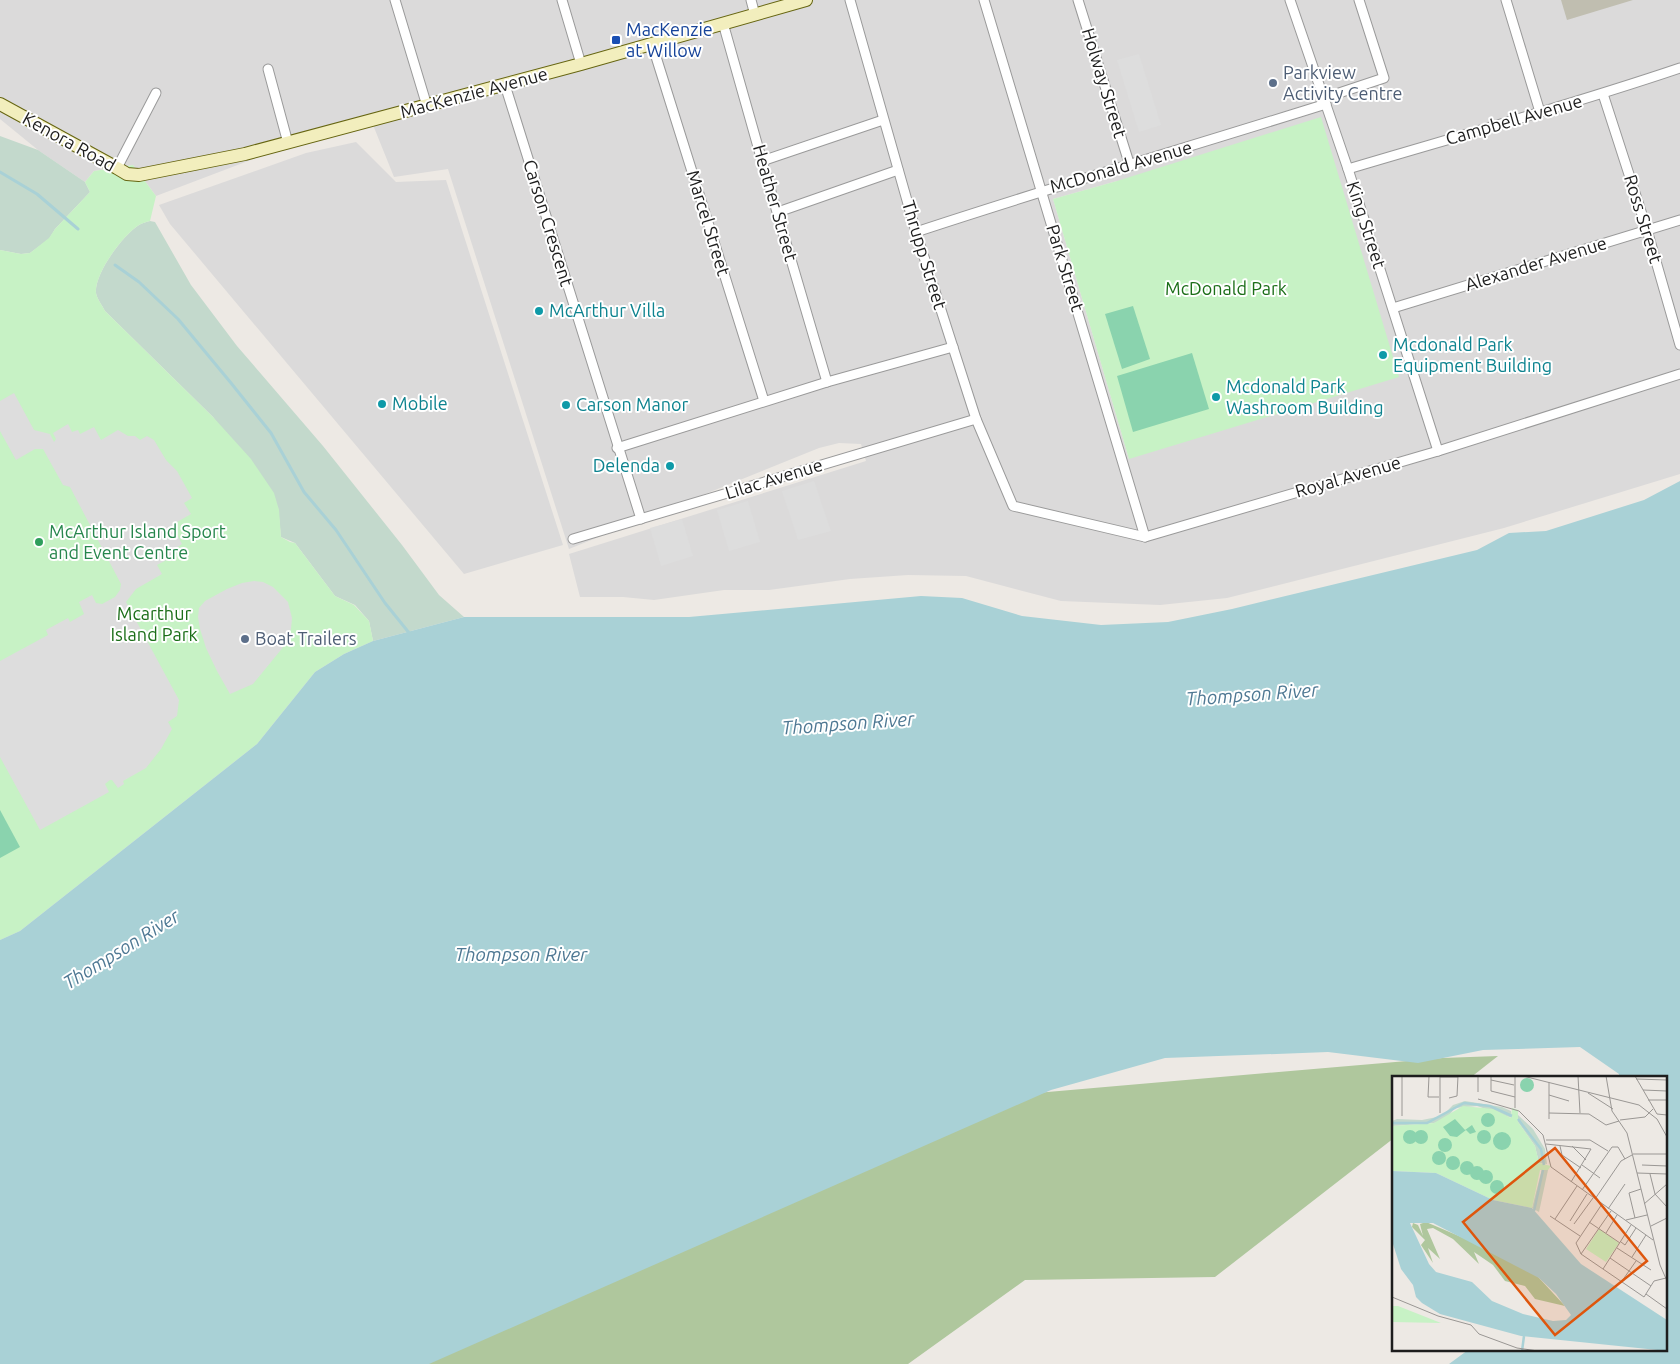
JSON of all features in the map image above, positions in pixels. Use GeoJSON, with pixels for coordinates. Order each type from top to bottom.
{"type":"FeatureCollection","features":[{"type":"Feature","properties":{"kind":"street"},"geometry":{"type":"LineString","coordinates":[[395,0],[427,106]]}},
{"type":"Feature","properties":{"kind":"street"},"geometry":{"type":"LineString","coordinates":[[562,0],[581,64]]}},
{"type":"Feature","properties":{"kind":"street"},"geometry":{"type":"LineString","coordinates":[[751,0],[755,15]]}},
{"type":"Feature","properties":{"kind":"street","name":"MacKenzie Avenue"},"geometry":{"type":"LineString","coordinates":[[139,175],[245,154],[581,64],[806,0]]}},
{"type":"Feature","properties":{"kind":"street","name":"Thrupp Street"},"geometry":{"type":"LineString","coordinates":[[850,0],[916,232],[976,419],[1013,506]]}},
{"type":"Feature","properties":{"kind":"street","name":"Park Street"},"geometry":{"type":"LineString","coordinates":[[984,0],[1145,537]]}},
{"type":"Feature","properties":{"kind":"street","name":"Holway Street"},"geometry":{"type":"LineString","coordinates":[[1078,0],[1130,166]]}},
{"type":"Feature","properties":{"kind":"street","name":"King Street"},"geometry":{"type":"LineString","coordinates":[[1290,0],[1348,169],[1438,451]]}},
{"type":"Feature","properties":{"kind":"street","name":"McDonald Avenue"},"geometry":{"type":"LineString","coordinates":[[916,232],[1041,191],[1130,166],[1325,101],[1384,78],[1359,0]]}},
{"type":"Feature","properties":{"kind":"street"},"geometry":{"type":"LineString","coordinates":[[1506,0],[1540,112]]}},
{"type":"Feature","properties":{"kind":"street","name":"Heather Street"},"geometry":{"type":"LineString","coordinates":[[723,23],[827,382]]}},
{"type":"Feature","properties":{"kind":"street","name":"Marcel Street"},"geometry":{"type":"LineString","coordinates":[[652,44],[764,401]]}},
{"type":"Feature","properties":{"kind":"street","name":"Campbell Avenue"},"geometry":{"type":"LineString","coordinates":[[1348,169],[1603,94],[1680,68]]}},
{"type":"Feature","properties":{"kind":"street"},"geometry":{"type":"LineString","coordinates":[[268,69],[288,142]]}},
{"type":"Feature","properties":{"kind":"street","name":"Carson Crescent"},"geometry":{"type":"LineString","coordinates":[[505,84],[617,448],[641,519]]}},
{"type":"Feature","properties":{"kind":"street"},"geometry":{"type":"LineString","coordinates":[[117,168],[156,93]]}},
{"type":"Feature","properties":{"kind":"street","name":"Ross Street"},"geometry":{"type":"LineString","coordinates":[[1603,94],[1680,345]]}},
{"type":"Feature","properties":{"kind":"street","name":"Kenora Road"},"geometry":{"type":"LineString","coordinates":[[0,104],[128,174],[139,175]]}},
{"type":"Feature","properties":{"kind":"street"},"geometry":{"type":"LineString","coordinates":[[762,161],[883,120]]}},
{"type":"Feature","properties":{"kind":"street"},"geometry":{"type":"LineString","coordinates":[[778,212],[898,170]]}},
{"type":"Feature","properties":{"kind":"street","name":"Alexander Avenue"},"geometry":{"type":"LineString","coordinates":[[1393,308],[1680,220]]}},
{"type":"Feature","properties":{"kind":"street"},"geometry":{"type":"LineString","coordinates":[[617,448],[827,382],[953,347]]}},
{"type":"Feature","properties":{"kind":"street","name":"Royal Avenue"},"geometry":{"type":"LineString","coordinates":[[1013,506],[1145,537],[1438,451],[1680,374]]}},
{"type":"Feature","properties":{"kind":"street","name":"Lilac Avenue"},"geometry":{"type":"LineString","coordinates":[[573,539],[976,419]]}},
{"type":"Feature","properties":{"kind":"shaded area"},"geometry":{"type":"Polygon","coordinates":[[[0,0],[1680,0],[1680,474],[1504,528],[1227,598],[1160,605],[1061,601],[966,576],[908,575],[850,579],[769,590],[724,590],[654,600],[623,597],[580,597],[569,554],[866,461],[861,444],[839,443],[819,448],[569,549],[448,169],[394,177],[369,115],[156,196],[133,165],[94,171],[85,182],[38,150],[0,119],[0,0]],[[1117,181],[1053,199],[1129,459],[1117,181]]]}},
{"type":"Feature","properties":{"kind":"shaded area"},"geometry":{"type":"Polygon","coordinates":[[[1561,0],[1633,0],[1567,20],[1561,0]]]}},
{"type":"Feature","properties":{"kind":"shaded area"},"geometry":{"type":"Polygon","coordinates":[[[1139,54],[1161,125],[1139,132],[1117,60],[1139,54]]]}},
{"type":"Feature","properties":{"kind":"shaded area"},"geometry":{"type":"Polygon","coordinates":[[[356,142],[396,182],[446,180],[563,545],[464,574],[170,224],[159,205],[306,153],[356,142]]]}},
{"type":"Feature","properties":{"kind":"shaded area"},"geometry":{"type":"Polygon","coordinates":[[[14,393],[34,430],[50,434],[54,442],[56,439],[53,433],[68,424],[72,432],[78,430],[80,434],[94,427],[101,440],[118,430],[128,436],[135,436],[140,440],[147,436],[154,440],[166,460],[177,471],[192,498],[184,503],[191,514],[172,525],[182,544],[176,548],[172,557],[157,565],[162,574],[136,589],[126,602],[179,700],[177,716],[168,722],[172,729],[161,749],[146,768],[123,781],[124,784],[118,788],[110,780],[105,784],[109,792],[40,830],[0,757],[0,661],[48,635],[46,630],[68,618],[70,622],[84,614],[79,602],[92,595],[96,603],[102,604],[115,597],[120,590],[121,584],[70,487],[63,485],[43,449],[35,449],[16,460],[0,431],[0,401],[14,393]]]}},
{"type":"Feature","properties":{"kind":"shaded area"},"geometry":{"type":"Polygon","coordinates":[[[814,481],[831,531],[798,540],[782,491],[814,481]]]}},
{"type":"Feature","properties":{"kind":"shaded area"},"geometry":{"type":"Polygon","coordinates":[[[748,501],[760,542],[729,551],[717,510],[748,501]]]}},
{"type":"Feature","properties":{"kind":"shaded area"},"geometry":{"type":"Polygon","coordinates":[[[682,519],[693,556],[661,566],[650,528],[682,519]]]}},
{"type":"Feature","properties":{"kind":"shaded area","name":"Boat Trailers"},"geometry":{"type":"Polygon","coordinates":[[[254,581],[263,582],[273,587],[288,602],[292,618],[291,629],[286,643],[253,684],[230,694],[206,648],[200,629],[199,608],[205,601],[227,589],[254,581]]]}},
{"type":"Feature","properties":{"kind":"green space","name":"McDonald Park"},"geometry":{"type":"Polygon","coordinates":[[[1321,117],[1399,377],[1129,459],[1053,199],[1117,181],[1321,117]]]}},
{"type":"Feature","properties":{"kind":"green space"},"geometry":{"type":"Polygon","coordinates":[[[0,136],[38,150],[85,182],[90,192],[55,229],[49,239],[30,253],[21,254],[0,250],[0,136]]]}},
{"type":"Feature","properties":{"kind":"green space","name":"Mcarthur Island Park"},"geometry":{"type":"Polygon","coordinates":[[[133,165],[156,196],[150,221],[140,224],[132,230],[111,256],[97,285],[96,293],[98,300],[105,311],[213,417],[251,459],[274,493],[279,510],[281,537],[295,543],[335,596],[354,605],[369,621],[373,641],[344,654],[315,672],[257,744],[20,931],[0,940],[0,250],[21,254],[30,253],[49,238],[55,229],[90,192],[85,182],[94,171],[133,165]]]}},
{"type":"Feature","properties":{"kind":"green space"},"geometry":{"type":"Polygon","coordinates":[[[150,221],[155,222],[191,285],[237,346],[323,446],[402,545],[439,595],[464,617],[373,641],[369,621],[355,605],[335,596],[295,543],[281,537],[278,507],[213,417],[105,311],[97,298],[97,285],[100,276],[111,256],[132,230],[140,224],[150,221]]]}},
{"type":"Feature","properties":{"kind":"green space"},"geometry":{"type":"Polygon","coordinates":[[[1133,306],[1150,359],[1122,369],[1105,314],[1133,306]]]}},
{"type":"Feature","properties":{"kind":"green space"},"geometry":{"type":"Polygon","coordinates":[[[1192,353],[1209,409],[1133,432],[1117,376],[1192,353]]]}},
{"type":"Feature","properties":{"kind":"green space"},"geometry":{"type":"Polygon","coordinates":[[[0,810],[20,847],[0,858],[0,810]]]}},
{"type":"Feature","properties":{"kind":"green space"},"geometry":{"type":"Polygon","coordinates":[[[1498,1056],[1473,1076],[1392,1076],[1392,1140],[1215,1277],[1025,1280],[908,1364],[302,1364],[849,1109],[1442,1058],[1498,1056]]]}},
{"type":"Feature","properties":{"kind":"water","name":"Thompson River"},"geometry":{"type":"Polygon","coordinates":[[[1680,481],[1680,1364],[1449,1364],[1465,1352],[1668,1352],[1668,1076],[1619,1076],[1619,1074],[1580,1047],[1483,1050],[1418,1063],[1328,1052],[1165,1058],[1051,1090],[429,1364],[0,1364],[0,940],[20,931],[257,744],[315,672],[344,654],[373,641],[464,617],[689,617],[921,596],[962,598],[1022,616],[1101,625],[1168,622],[1232,609],[1477,550],[1509,533],[1546,531],[1644,500],[1680,481]]]}},
{"type":"Feature","properties":{"kind":"waterway"},"geometry":{"type":"LineString","coordinates":[[0,172],[37,194],[78,229]]}},
{"type":"Feature","properties":{"kind":"waterway"},"geometry":{"type":"LineString","coordinates":[[115,265],[139,282],[178,319],[271,433],[304,492],[336,530],[385,603],[410,634]]}},
{"type":"Feature","properties":{"kind":"place","name":"MacKenzie at Willow"},"geometry":{"type":"Point","coordinates":[616,40]}},
{"type":"Feature","properties":{"kind":"place","name":"Parkview Activity Centre"},"geometry":{"type":"Point","coordinates":[1273,83]}},
{"type":"Feature","properties":{"kind":"place","name":"McArthur Villa"},"geometry":{"type":"Point","coordinates":[539,311]}},
{"type":"Feature","properties":{"kind":"place","name":"Mcdonald Park Equipment Building"},"geometry":{"type":"Point","coordinates":[1383,355]}},
{"type":"Feature","properties":{"kind":"place","name":"Mcdonald Park Washroom Building"},"geometry":{"type":"Point","coordinates":[1216,397]}},
{"type":"Feature","properties":{"kind":"place","name":"Mobile"},"geometry":{"type":"Point","coordinates":[382,404]}},
{"type":"Feature","properties":{"kind":"place","name":"Carson Manor"},"geometry":{"type":"Point","coordinates":[566,405]}},
{"type":"Feature","properties":{"kind":"place","name":"Delenda"},"geometry":{"type":"Point","coordinates":[670,466]}},
{"type":"Feature","properties":{"kind":"place","name":"McArthur Island Sport and Event Centre"},"geometry":{"type":"Point","coordinates":[39,542]}},
{"type":"Feature","properties":{"kind":"place","name":"Boat Trailers"},"geometry":{"type":"Point","coordinates":[245,639]}}]}
